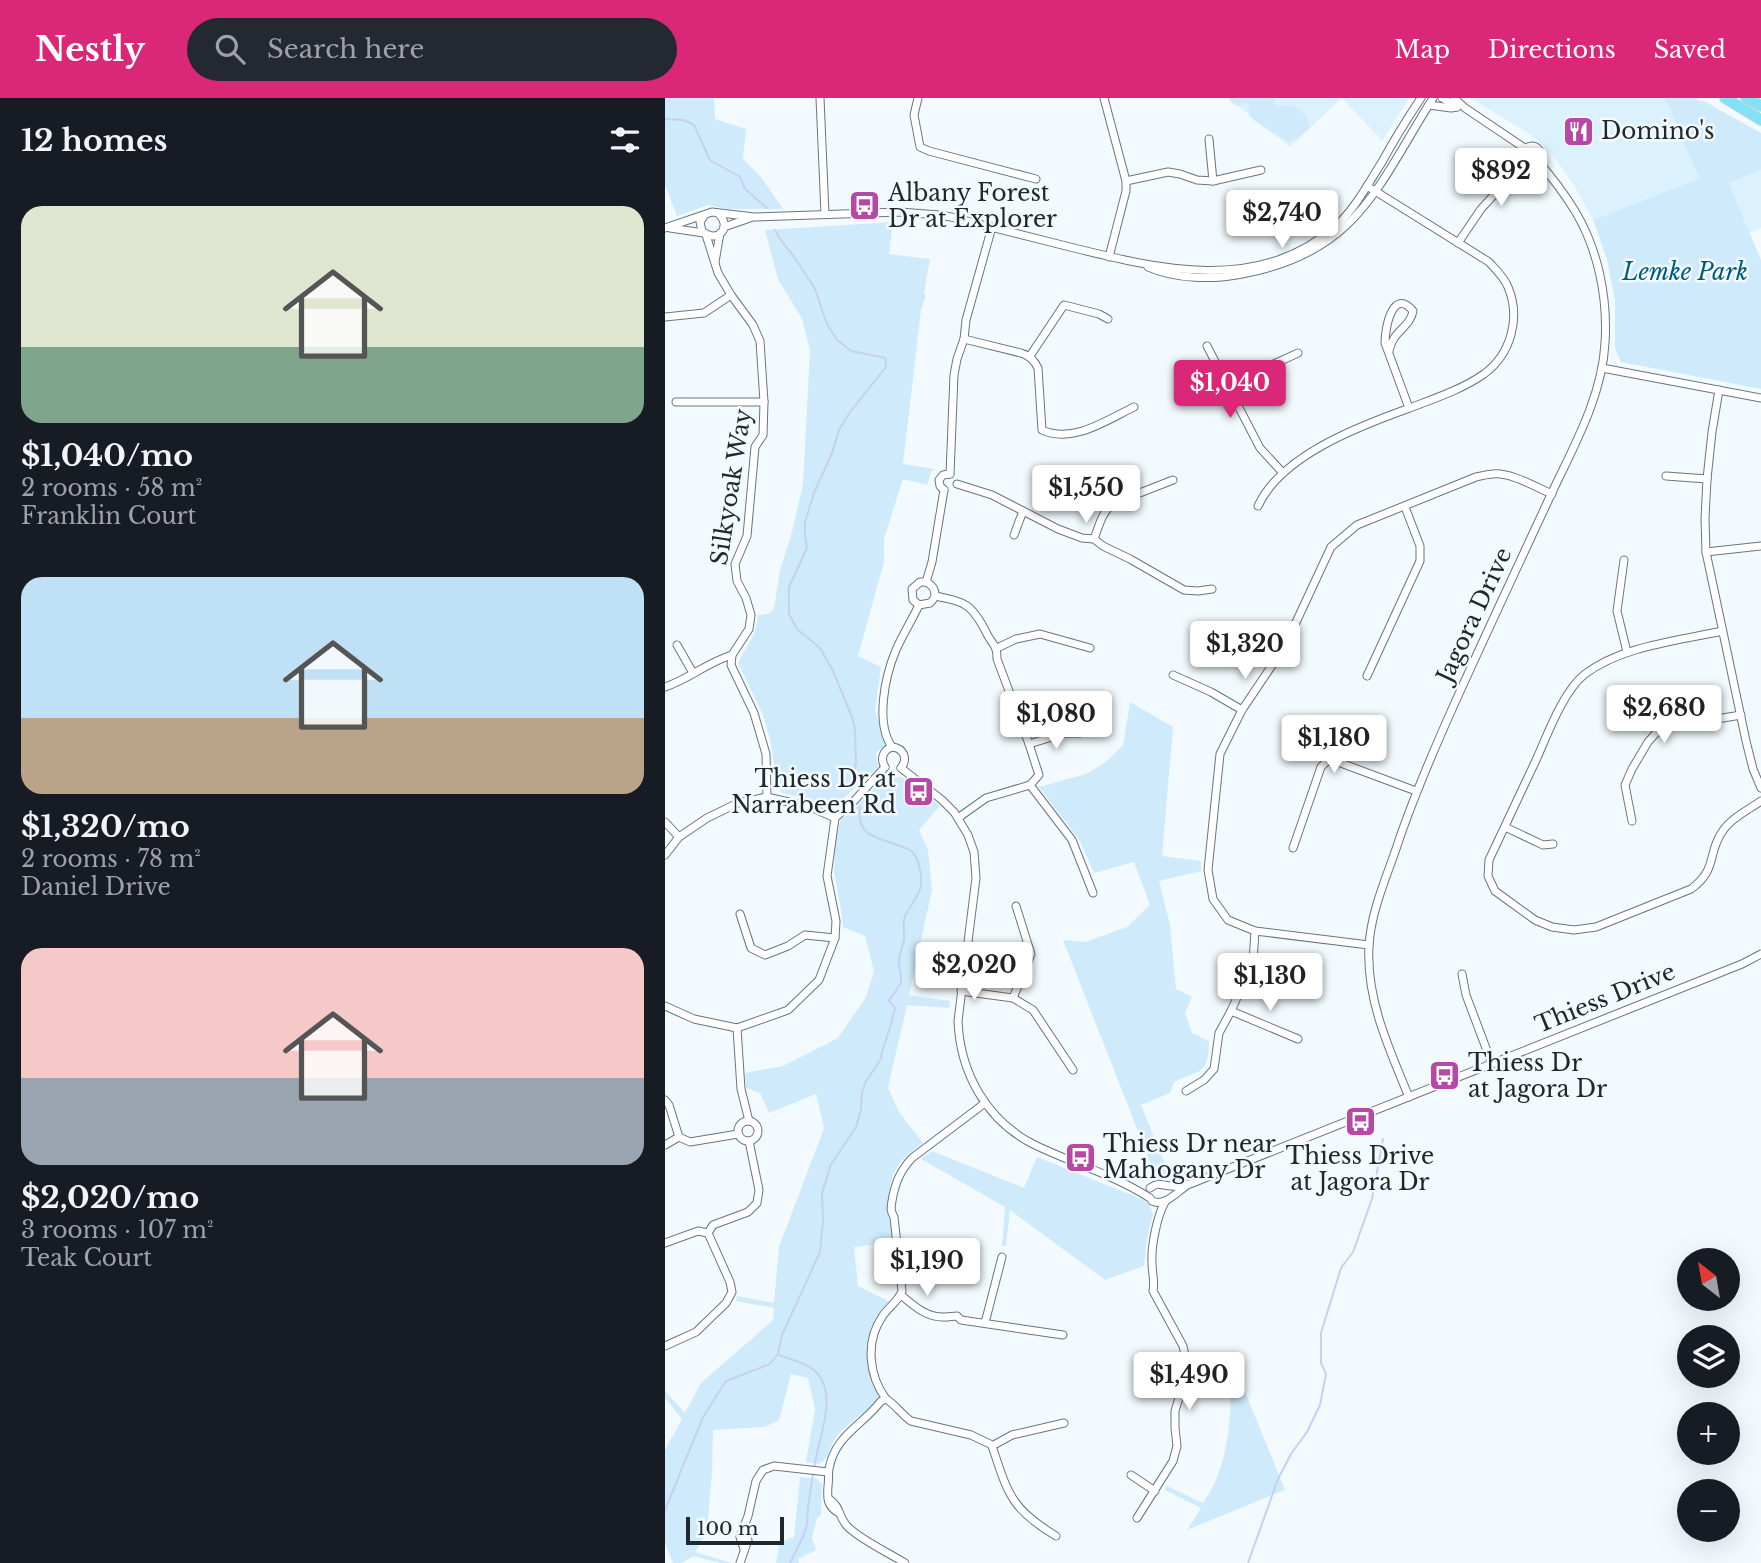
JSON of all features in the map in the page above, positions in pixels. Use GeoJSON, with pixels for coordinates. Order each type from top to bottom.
{"type":"FeatureCollection","features":[{"type":"Feature","properties":{"kind":"highway"},"geometry":{"type":"LineString","coordinates":[[1725,98],[1761,120]]}},
{"type":"Feature","properties":{"kind":"highway"},"geometry":{"type":"LineString","coordinates":[[1746,98],[1761,106]]}},
{"type":"Feature","properties":{"kind":"street"},"geometry":{"type":"LineString","coordinates":[[820,98],[825,214]]}},
{"type":"Feature","properties":{"kind":"street"},"geometry":{"type":"LineString","coordinates":[[918,98],[913,115],[920,147],[1036,179]]}},
{"type":"Feature","properties":{"kind":"street"},"geometry":{"type":"LineString","coordinates":[[1104,98],[1126,181],[1126,191],[1109,257]]}},
{"type":"Feature","properties":{"kind":"street"},"geometry":{"type":"LineString","coordinates":[[665,228],[712,212],[754,217],[888,212],[927,214],[951,217],[1144,265],[1218,271],[1250,268],[1301,251],[1337,225],[1367,186],[1420,98]]}},
{"type":"Feature","properties":{"kind":"street"},"geometry":{"type":"LineString","coordinates":[[1442,98],[1526,149]]}},
{"type":"Feature","properties":{"kind":"street"},"geometry":{"type":"LineString","coordinates":[[1454,98],[1461,108]]}},
{"type":"Feature","properties":{"kind":"street"},"geometry":{"type":"LineString","coordinates":[[1144,265],[1160,272],[1211,277],[1233,276],[1290,262],[1319,248],[1351,223],[1376,192],[1431,102],[1461,108]]}},
{"type":"Feature","properties":{"kind":"street"},"geometry":{"type":"LineString","coordinates":[[1209,139],[1213,181]]}},
{"type":"Feature","properties":{"kind":"street"},"geometry":{"type":"LineString","coordinates":[[1531,146],[1538,149],[1537,160],[1526,160],[1526,149],[1531,146]]}},
{"type":"Feature","properties":{"kind":"street"},"geometry":{"type":"LineString","coordinates":[[1458,243],[1481,209],[1526,160]]}},
{"type":"Feature","properties":{"kind":"street","name":"Jagora Drive"},"geometry":{"type":"LineString","coordinates":[[1409,1097],[1372,996],[1369,944],[1377,902],[1416,791],[1587,418],[1602,368],[1605,311],[1602,284],[1594,256],[1575,211],[1537,160]]}},
{"type":"Feature","properties":{"kind":"street"},"geometry":{"type":"LineString","coordinates":[[1126,181],[1168,172],[1197,180],[1213,181],[1261,170]]}},
{"type":"Feature","properties":{"kind":"street"},"geometry":{"type":"LineString","coordinates":[[1258,506],[1263,494],[1283,473],[1311,452],[1375,421],[1438,398],[1482,376],[1501,357],[1512,333],[1512,299],[1500,274],[1489,262],[1367,186]]}},
{"type":"Feature","properties":{"kind":"street"},"geometry":{"type":"LineString","coordinates":[[715,263],[724,220],[719,214]]}},
{"type":"Feature","properties":{"kind":"street"},"geometry":{"type":"LineString","coordinates":[[704,215],[700,225],[705,234]]}},
{"type":"Feature","properties":{"kind":"street"},"geometry":{"type":"LineString","coordinates":[[665,228],[714,236],[754,217]]}},
{"type":"Feature","properties":{"kind":"street"},"geometry":{"type":"LineString","coordinates":[[950,474],[954,375],[992,227]]}},
{"type":"Feature","properties":{"kind":"street","name":"Silkyoak Way"},"geometry":{"type":"LineString","coordinates":[[705,234],[717,273],[758,334],[761,346],[763,435],[755,447],[747,536],[736,564],[737,581],[751,615],[749,629],[732,655]]}},
{"type":"Feature","properties":{"kind":"street"},"geometry":{"type":"LineString","coordinates":[[665,317],[704,313],[731,295]]}},
{"type":"Feature","properties":{"kind":"street"},"geometry":{"type":"LineString","coordinates":[[1389,351],[1394,336],[1413,316],[1406,304],[1396,304],[1393,308],[1385,343],[1409,408]]}},
{"type":"Feature","properties":{"kind":"street"},"geometry":{"type":"LineString","coordinates":[[1030,356],[1064,305],[1108,319]]}},
{"type":"Feature","properties":{"kind":"street"},"geometry":{"type":"LineString","coordinates":[[964,339],[1030,356],[1038,368],[1042,430],[1051,434],[1078,433],[1134,407]]}},
{"type":"Feature","properties":{"kind":"street"},"geometry":{"type":"LineString","coordinates":[[1207,346],[1260,448],[1283,473]]}},
{"type":"Feature","properties":{"kind":"street"},"geometry":{"type":"LineString","coordinates":[[1228,386],[1299,353]]}},
{"type":"Feature","properties":{"kind":"street"},"geometry":{"type":"LineString","coordinates":[[1602,368],[1761,398]]}},
{"type":"Feature","properties":{"kind":"street"},"geometry":{"type":"LineString","coordinates":[[1719,390],[1707,479],[1706,552],[1753,769],[1761,788]]}},
{"type":"Feature","properties":{"kind":"street"},"geometry":{"type":"LineString","coordinates":[[676,402],[764,402]]}},
{"type":"Feature","properties":{"kind":"street"},"geometry":{"type":"LineString","coordinates":[[944,474],[950,474],[955,476],[957,484],[951,491],[944,490],[939,480],[944,474]]}},
{"type":"Feature","properties":{"kind":"street"},"geometry":{"type":"LineString","coordinates":[[1369,944],[1255,931],[1228,920],[1213,899],[1208,870],[1220,754],[1242,710],[1285,646],[1331,547],[1357,525],[1476,478],[1493,474],[1502,474],[1552,494]]}},
{"type":"Feature","properties":{"kind":"street"},"geometry":{"type":"LineString","coordinates":[[1666,476],[1707,479]]}},
{"type":"Feature","properties":{"kind":"street"},"geometry":{"type":"LineString","coordinates":[[1094,539],[1103,515],[1114,503],[1173,480]]}},
{"type":"Feature","properties":{"kind":"street"},"geometry":{"type":"LineString","coordinates":[[957,484],[992,495],[1058,529],[1082,538],[1094,539],[1184,590],[1212,589]]}},
{"type":"Feature","properties":{"kind":"street"},"geometry":{"type":"LineString","coordinates":[[926,582],[944,490]]}},
{"type":"Feature","properties":{"kind":"street"},"geometry":{"type":"LineString","coordinates":[[1367,676],[1420,561],[1420,546],[1405,507]]}},
{"type":"Feature","properties":{"kind":"street"},"geometry":{"type":"LineString","coordinates":[[1014,535],[1023,511]]}},
{"type":"Feature","properties":{"kind":"street"},"geometry":{"type":"LineString","coordinates":[[1706,552],[1761,546]]}},
{"type":"Feature","properties":{"kind":"street"},"geometry":{"type":"LineString","coordinates":[[1624,560],[1617,611],[1627,652]]}},
{"type":"Feature","properties":{"kind":"street"},"geometry":{"type":"LineString","coordinates":[[920,582],[926,582],[933,586],[935,596],[930,603],[919,605],[913,600],[912,589],[920,582]]}},
{"type":"Feature","properties":{"kind":"street"},"geometry":{"type":"LineString","coordinates":[[935,596],[959,601],[971,608],[997,648],[997,659],[1039,775],[1030,785],[986,798],[958,818]]}},
{"type":"Feature","properties":{"kind":"street"},"geometry":{"type":"LineString","coordinates":[[892,747],[883,754],[883,764],[893,770],[901,768],[904,754],[900,749],[892,747],[887,740],[883,714],[885,685],[896,650],[919,605]]}},
{"type":"Feature","properties":{"kind":"street"},"geometry":{"type":"LineString","coordinates":[[1722,631],[1627,652],[1583,675],[1565,698],[1489,860],[1487,876],[1495,891],[1535,920],[1552,927],[1574,930],[1596,928],[1691,889],[1706,874],[1726,826],[1761,801]]}},
{"type":"Feature","properties":{"kind":"street"},"geometry":{"type":"LineString","coordinates":[[997,648],[1016,639],[1040,634],[1090,648]]}},
{"type":"Feature","properties":{"kind":"street"},"geometry":{"type":"LineString","coordinates":[[677,645],[694,673]]}},
{"type":"Feature","properties":{"kind":"street"},"geometry":{"type":"LineString","coordinates":[[665,687],[677,683],[717,659],[732,655],[731,665],[754,713],[766,754],[767,797]]}},
{"type":"Feature","properties":{"kind":"street"},"geometry":{"type":"LineString","coordinates":[[1173,675],[1242,710]]}},
{"type":"Feature","properties":{"kind":"street"},"geometry":{"type":"LineString","coordinates":[[1632,821],[1625,785],[1648,742],[1656,733],[1668,727],[1741,715]]}},
{"type":"Feature","properties":{"kind":"street"},"geometry":{"type":"LineString","coordinates":[[1029,744],[1065,733],[1080,733]]}},
{"type":"Feature","properties":{"kind":"street"},"geometry":{"type":"LineString","coordinates":[[1293,848],[1321,767],[1327,761],[1338,762],[1416,791]]}},
{"type":"Feature","properties":{"kind":"street"},"geometry":{"type":"LineString","coordinates":[[665,1006],[694,1019],[737,1028],[788,1010],[819,980],[835,938],[836,921],[827,876],[835,818],[885,767]]}},
{"type":"Feature","properties":{"kind":"street"},"geometry":{"type":"LineString","coordinates":[[901,768],[942,800],[958,818],[971,843],[976,869],[958,1021],[962,1054],[973,1084],[985,1102],[1006,1126],[1032,1143],[1129,1185],[1159,1204],[1190,1184]]}},
{"type":"Feature","properties":{"kind":"street"},"geometry":{"type":"LineString","coordinates":[[1030,785],[1072,839],[1093,893]]}},
{"type":"Feature","properties":{"kind":"street"},"geometry":{"type":"LineString","coordinates":[[665,855],[679,837],[707,818],[739,803],[767,797],[810,807],[835,818]]}},
{"type":"Feature","properties":{"kind":"street"},"geometry":{"type":"LineString","coordinates":[[665,822],[679,837]]}},
{"type":"Feature","properties":{"kind":"street"},"geometry":{"type":"LineString","coordinates":[[1505,827],[1543,845],[1553,844]]}},
{"type":"Feature","properties":{"kind":"street"},"geometry":{"type":"LineString","coordinates":[[1013,998],[1031,954],[1016,906]]}},
{"type":"Feature","properties":{"kind":"street"},"geometry":{"type":"LineString","coordinates":[[740,914],[751,948],[765,955],[788,946],[805,935],[835,938]]}},
{"type":"Feature","properties":{"kind":"street"},"geometry":{"type":"LineString","coordinates":[[1186,1091],[1204,1080],[1214,1069],[1219,1033],[1253,962],[1255,931]]}},
{"type":"Feature","properties":{"kind":"street","name":"Thiess Drive"},"geometry":{"type":"LineString","coordinates":[[1190,1184],[1742,964],[1761,954]]}},
{"type":"Feature","properties":{"kind":"street"},"geometry":{"type":"LineString","coordinates":[[1462,974],[1466,995],[1492,1064]]}},
{"type":"Feature","properties":{"kind":"street"},"geometry":{"type":"LineString","coordinates":[[961,991],[1013,998],[1033,1010],[1073,1070]]}},
{"type":"Feature","properties":{"kind":"street"},"geometry":{"type":"LineString","coordinates":[[1231,1012],[1298,1039]]}},
{"type":"Feature","properties":{"kind":"street"},"geometry":{"type":"LineString","coordinates":[[737,1028],[741,1089],[749,1121]]}},
{"type":"Feature","properties":{"kind":"street"},"geometry":{"type":"LineString","coordinates":[[665,1100],[679,1137],[690,1142],[738,1134]]}},
{"type":"Feature","properties":{"kind":"street"},"geometry":{"type":"LineString","coordinates":[[985,1102],[917,1153],[895,1183],[890,1208],[894,1217],[902,1287],[901,1295],[881,1317],[871,1345],[873,1370],[885,1399],[911,1421],[976,1437],[992,1446],[1005,1484],[1018,1507],[1035,1523],[1056,1536]]}},
{"type":"Feature","properties":{"kind":"street"},"geometry":{"type":"LineString","coordinates":[[749,1121],[755,1124],[758,1130],[756,1138],[749,1141],[742,1140],[738,1134],[741,1124],[749,1121]]}},
{"type":"Feature","properties":{"kind":"street"},"geometry":{"type":"LineString","coordinates":[[665,1145],[679,1137]]}},
{"type":"Feature","properties":{"kind":"street"},"geometry":{"type":"LineString","coordinates":[[708,1233],[713,1225],[748,1212],[757,1203],[759,1191],[749,1141]]}},
{"type":"Feature","properties":{"kind":"street"},"geometry":{"type":"LineString","coordinates":[[1158,1223],[1157,1212],[1148,1195],[1150,1188],[1156,1183],[1166,1186],[1190,1184]]}},
{"type":"Feature","properties":{"kind":"street"},"geometry":{"type":"LineString","coordinates":[[1129,1185],[1150,1188]]}},
{"type":"Feature","properties":{"kind":"street"},"geometry":{"type":"LineString","coordinates":[[1137,1518],[1175,1456],[1177,1446],[1174,1419],[1186,1375],[1185,1353],[1180,1340],[1153,1291],[1155,1286],[1152,1254],[1158,1223],[1169,1192],[1166,1186]]}},
{"type":"Feature","properties":{"kind":"street"},"geometry":{"type":"LineString","coordinates":[[665,1243],[698,1231],[708,1233]]}},
{"type":"Feature","properties":{"kind":"street"},"geometry":{"type":"LineString","coordinates":[[665,1346],[696,1332],[726,1303],[732,1292],[708,1233]]}},
{"type":"Feature","properties":{"kind":"street"},"geometry":{"type":"LineString","coordinates":[[985,1323],[1002,1257]]}},
{"type":"Feature","properties":{"kind":"street"},"geometry":{"type":"LineString","coordinates":[[901,1295],[926,1314],[947,1317],[951,1321],[961,1320],[1063,1335]]}},
{"type":"Feature","properties":{"kind":"street"},"geometry":{"type":"LineString","coordinates":[[1147,1382],[1181,1393]]}},
{"type":"Feature","properties":{"kind":"street"},"geometry":{"type":"LineString","coordinates":[[885,1399],[845,1436],[833,1455],[828,1472],[828,1498],[832,1509],[839,1513],[853,1531],[905,1563]]}},
{"type":"Feature","properties":{"kind":"street"},"geometry":{"type":"LineString","coordinates":[[992,1446],[1012,1435],[1064,1423]]}},
{"type":"Feature","properties":{"kind":"street"},"geometry":{"type":"LineString","coordinates":[[740,1563],[744,1549],[740,1539],[749,1514],[756,1480],[761,1472],[774,1466],[828,1472]]}},
{"type":"Feature","properties":{"kind":"street"},"geometry":{"type":"LineString","coordinates":[[1131,1475],[1155,1491]]}},
{"type":"Feature","properties":{"kind":"street"},"geometry":{"type":"LineString","coordinates":[[882,1563],[888,1553]]}},
{"type":"Feature","properties":{"kind":"shaded area"},"geometry":{"type":"Polygon","coordinates":[[[1228,98],[1342,98],[1290,147],[1228,98]]]}},
{"type":"Feature","properties":{"kind":"shaded area"},"geometry":{"type":"Polygon","coordinates":[[[1342,98],[1409,98],[1382,141],[1342,98]]]}},
{"type":"Feature","properties":{"kind":"shaded area"},"geometry":{"type":"Polygon","coordinates":[[[1470,98],[1663,98],[1699,180],[1593,220],[1575,187],[1553,155],[1541,143],[1470,98]]]}},
{"type":"Feature","properties":{"kind":"shaded area"},"geometry":{"type":"Polygon","coordinates":[[[1761,170],[1761,228],[1750,233],[1729,183],[1761,170]]]}},
{"type":"Feature","properties":{"kind":"green space"},"geometry":{"type":"Polygon","coordinates":[[[665,98],[714,98],[715,119],[746,129],[743,159],[761,177],[783,209],[727,209],[708,205],[677,216],[665,185],[665,98]]]}},
{"type":"Feature","properties":{"kind":"green space"},"geometry":{"type":"Polygon","coordinates":[[[1230,98],[1274,98],[1277,106],[1299,109],[1311,127],[1289,142],[1253,119],[1249,114],[1249,104],[1237,106],[1230,98]]]}},
{"type":"Feature","properties":{"kind":"green space","name":"Lemke Park"},"geometry":{"type":"Polygon","coordinates":[[[1663,98],[1697,98],[1761,133],[1761,170],[1729,183],[1761,260],[1761,389],[1621,362],[1615,348],[1615,301],[1607,259],[1593,220],[1699,179],[1663,98]]]}},
{"type":"Feature","properties":{"kind":"green space"},"geometry":{"type":"Polygon","coordinates":[[[893,222],[889,254],[930,259],[924,293],[926,296],[921,310],[903,464],[935,469],[931,472],[927,485],[903,479],[884,539],[884,562],[858,656],[881,667],[875,711],[887,744],[876,753],[878,767],[833,808],[782,793],[778,789],[763,715],[738,663],[755,632],[758,615],[768,614],[774,609],[780,570],[803,484],[810,350],[802,319],[778,279],[765,230],[893,222]]]}},
{"type":"Feature","properties":{"kind":"green space"},"geometry":{"type":"Polygon","coordinates":[[[1130,702],[1173,727],[1162,856],[1201,861],[1201,871],[1159,881],[1170,925],[1176,989],[1192,997],[1185,1013],[1192,1033],[1209,1041],[1207,1061],[1201,1070],[1174,1082],[1170,1093],[1141,1105],[1170,1176],[1156,1177],[1063,940],[1085,942],[1127,927],[1150,905],[1134,862],[1094,873],[1080,841],[1039,787],[1086,774],[1106,762],[1123,745],[1130,702]]]}},
{"type":"Feature","properties":{"kind":"green space"},"geometry":{"type":"Polygon","coordinates":[[[893,775],[904,778],[940,806],[919,830],[928,850],[932,890],[909,995],[950,1001],[949,1008],[907,1005],[888,1088],[899,1112],[923,1143],[905,1157],[893,1176],[889,1197],[893,1242],[854,1247],[858,1286],[890,1302],[874,1324],[867,1349],[877,1399],[841,1431],[827,1456],[818,1464],[806,1462],[815,1409],[808,1378],[791,1374],[779,1420],[765,1427],[713,1430],[707,1531],[695,1552],[732,1563],[720,1563],[693,1556],[682,1563],[673,1563],[665,1543],[665,1450],[682,1419],[665,1398],[665,1391],[685,1413],[701,1383],[773,1320],[774,1308],[736,1301],[737,1296],[774,1303],[779,1247],[824,1128],[816,1094],[769,1113],[760,1093],[746,1088],[745,1073],[783,1066],[838,1038],[866,997],[874,971],[865,936],[843,927],[834,872],[835,846],[841,819],[882,780],[893,775]]]}},
{"type":"Feature","properties":{"kind":"green space"},"geometry":{"type":"Polygon","coordinates":[[[932,1151],[1024,1188],[1037,1157],[1144,1200],[1153,1214],[1144,1266],[1105,1280],[1010,1210],[1006,1246],[1002,1246],[1005,1207],[921,1159],[932,1151]]]}},
{"type":"Feature","properties":{"kind":"green space"},"geometry":{"type":"Polygon","coordinates":[[[1232,1360],[1285,1490],[1187,1530],[1201,1508],[1165,1490],[1167,1486],[1203,1503],[1213,1487],[1220,1470],[1228,1434],[1232,1360]]]}},
{"type":"Feature","properties":{"kind":"green space"},"geometry":{"type":"Polygon","coordinates":[[[800,1477],[817,1479],[822,1485],[821,1515],[817,1518],[812,1538],[816,1550],[798,1559],[799,1563],[776,1563],[780,1542],[794,1537],[800,1477]]]}},
{"type":"Feature","properties":{"kind":"waterway"},"geometry":{"type":"LineString","coordinates":[[665,119],[684,120],[694,125],[710,160],[740,177],[745,189],[767,208]]}},
{"type":"Feature","properties":{"kind":"waterway"},"geometry":{"type":"LineString","coordinates":[[775,230],[815,289],[827,324],[837,340],[851,351],[885,358],[886,367],[839,430],[805,522],[807,548],[789,587],[789,614],[797,629],[820,648],[833,671],[852,717],[856,762],[853,784]]}},
{"type":"Feature","properties":{"kind":"waterway"},"geometry":{"type":"LineString","coordinates":[[665,1510],[703,1417],[726,1381],[770,1364],[778,1354],[782,1335],[820,1252],[822,1193],[830,1166],[856,1127],[865,1083],[881,1059],[892,1021],[895,1008],[889,1001],[901,982],[899,961],[904,940],[904,921],[920,889],[921,873],[911,851],[865,831],[861,825],[860,807]]}},
{"type":"Feature","properties":{"kind":"waterway"},"geometry":{"type":"LineString","coordinates":[[1248,1563],[1278,1479],[1320,1405],[1326,1374],[1321,1363],[1321,1333],[1341,1268],[1353,1252],[1372,1199],[1383,1139]]}},
{"type":"Feature","properties":{"kind":"waterway"},"geometry":{"type":"LineString","coordinates":[[779,1355],[803,1363],[815,1371],[826,1392],[825,1418],[814,1469]]}},
{"type":"Feature","properties":{"kind":"waterway"},"geometry":{"type":"LineString","coordinates":[[790,1563],[807,1525],[813,1474]]}},
{"type":"Feature","properties":{"kind":"place","name":"Domino's"},"geometry":{"type":"Point","coordinates":[1578,131]}},
{"type":"Feature","properties":{"kind":"place","name":"Albany Forest Dr at Explorer"},"geometry":{"type":"Point","coordinates":[865,206]}},
{"type":"Feature","properties":{"kind":"place","name":"Thiess Dr at Narrabeen Rd"},"geometry":{"type":"Point","coordinates":[919,792]}},
{"type":"Feature","properties":{"kind":"place","name":"Thiess Dr at Jagora Dr"},"geometry":{"type":"Point","coordinates":[1445,1076]}},
{"type":"Feature","properties":{"kind":"place","name":"Thiess Drive at Jagora Dr"},"geometry":{"type":"Point","coordinates":[1360,1122]}},
{"type":"Feature","properties":{"kind":"place","name":"Thiess Dr near Mahogany Dr"},"geometry":{"type":"Point","coordinates":[1080,1157]}}]}
